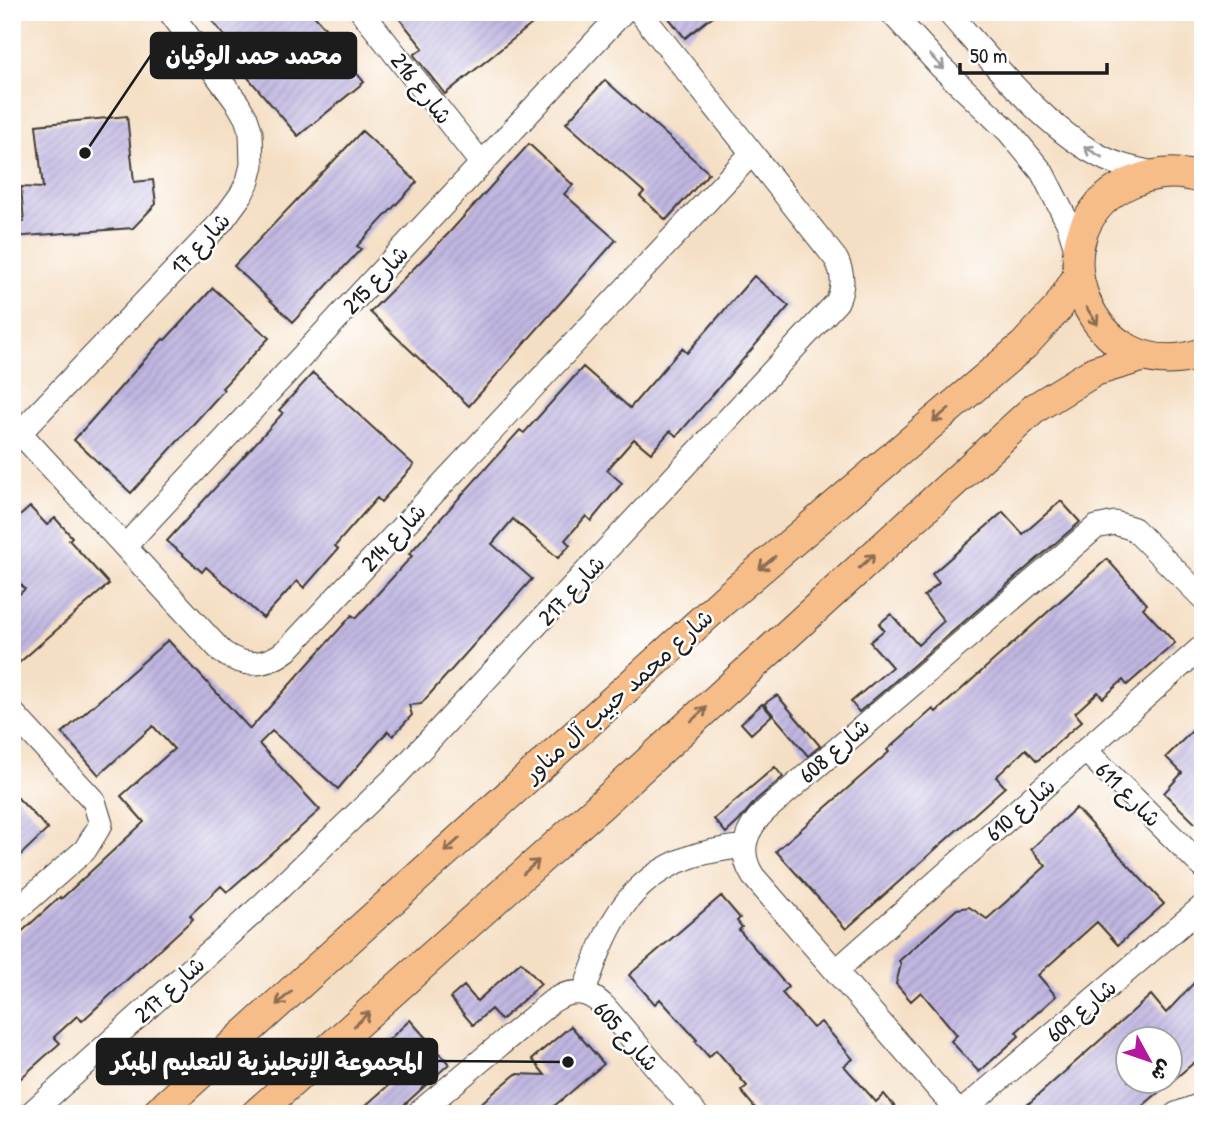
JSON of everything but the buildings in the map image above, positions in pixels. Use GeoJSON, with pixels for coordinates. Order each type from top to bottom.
{"type":"FeatureCollection","features":[{"type":"Feature","properties":{"kind":"main road","name":"شارع محمد حبيب آل مناور"},"geometry":{"type":"LineString","coordinates":[[156,1114],[724,600],[1024,345],[1058,308],[1078,265],[1087,225],[1099,207],[1123,186],[1144,177],[1184,173]]}},
{"type":"Feature","properties":{"kind":"main road"},"geometry":{"type":"LineString","coordinates":[[1078,265],[1085,304],[1096,323],[1116,343],[1157,358]]}},
{"type":"Feature","properties":{"kind":"main road"},"geometry":{"type":"LineString","coordinates":[[256,1114],[602,804],[1035,408],[1095,371],[1157,358],[1203,353]]}},
{"type":"Feature","properties":{"kind":"street","name":"شارع 17"},"geometry":{"type":"LineString","coordinates":[[16,437],[222,221],[248,181],[252,149],[246,118],[170,12]]}},
{"type":"Feature","properties":{"kind":"street","name":"شارع 216"},"geometry":{"type":"LineString","coordinates":[[362,12],[482,164]]}},
{"type":"Feature","properties":{"kind":"street","name":"شارع 215"},"geometry":{"type":"LineString","coordinates":[[127,545],[623,12]]}},
{"type":"Feature","properties":{"kind":"street","name":"شارع 217"},"geometry":{"type":"LineString","coordinates":[[30,1114],[263,904],[388,785],[832,310],[841,294],[842,276],[836,259],[640,12]]}},
{"type":"Feature","properties":{"kind":"street"},"geometry":{"type":"LineString","coordinates":[[891,12],[941,67],[1009,132],[1042,172],[1068,223],[1078,265]]}},
{"type":"Feature","properties":{"kind":"street"},"geometry":{"type":"LineString","coordinates":[[948,12],[1019,91],[1068,136],[1107,160],[1184,173]]}},
{"type":"Feature","properties":{"kind":"street","name":"شارع 214"},"geometry":{"type":"LineString","coordinates":[[16,437],[127,545],[222,652],[234,660],[248,664],[262,664],[276,659],[751,154]]}},
{"type":"Feature","properties":{"kind":"street"},"geometry":{"type":"LineString","coordinates":[[1157,358],[1203,367]]}},
{"type":"Feature","properties":{"kind":"street","name":"شارع 608"},"geometry":{"type":"LineString","coordinates":[[744,846],[751,825],[766,810],[1096,527],[1115,523],[1134,529],[1203,598]]}},
{"type":"Feature","properties":{"kind":"street","name":"شارع 610"},"geometry":{"type":"LineString","coordinates":[[837,970],[1203,646]]}},
{"type":"Feature","properties":{"kind":"street"},"geometry":{"type":"LineString","coordinates":[[12,712],[94,801],[101,824],[85,850],[12,914]]}},
{"type":"Feature","properties":{"kind":"street","name":"شارع 611"},"geometry":{"type":"LineString","coordinates":[[1086,751],[1203,867]]}},
{"type":"Feature","properties":{"kind":"street"},"geometry":{"type":"LineString","coordinates":[[584,992],[611,922],[640,887],[658,873],[690,858],[744,846],[745,861],[753,876],[960,1113]]}},
{"type":"Feature","properties":{"kind":"street","name":"شارع 609"},"geometry":{"type":"LineString","coordinates":[[960,1113],[1203,906]]}},
{"type":"Feature","properties":{"kind":"street","name":"شارع 605"},"geometry":{"type":"LineString","coordinates":[[417,1114],[551,1002],[569,993],[584,992],[606,1007],[684,1110]]}},
{"type":"Feature","properties":{"kind":"street"},"geometry":{"type":"LineString","coordinates":[[1176,1114],[1203,1104]]}},
{"type":"Feature","properties":{"kind":"place","name":"محمد حمد الوقيان"},"geometry":{"type":"Point","coordinates":[85,153]}},
{"type":"Feature","properties":{"kind":"place","name":"المجموعة الإنجليزية للتعليم المبكر"},"geometry":{"type":"Point","coordinates":[568,1062]}}]}
